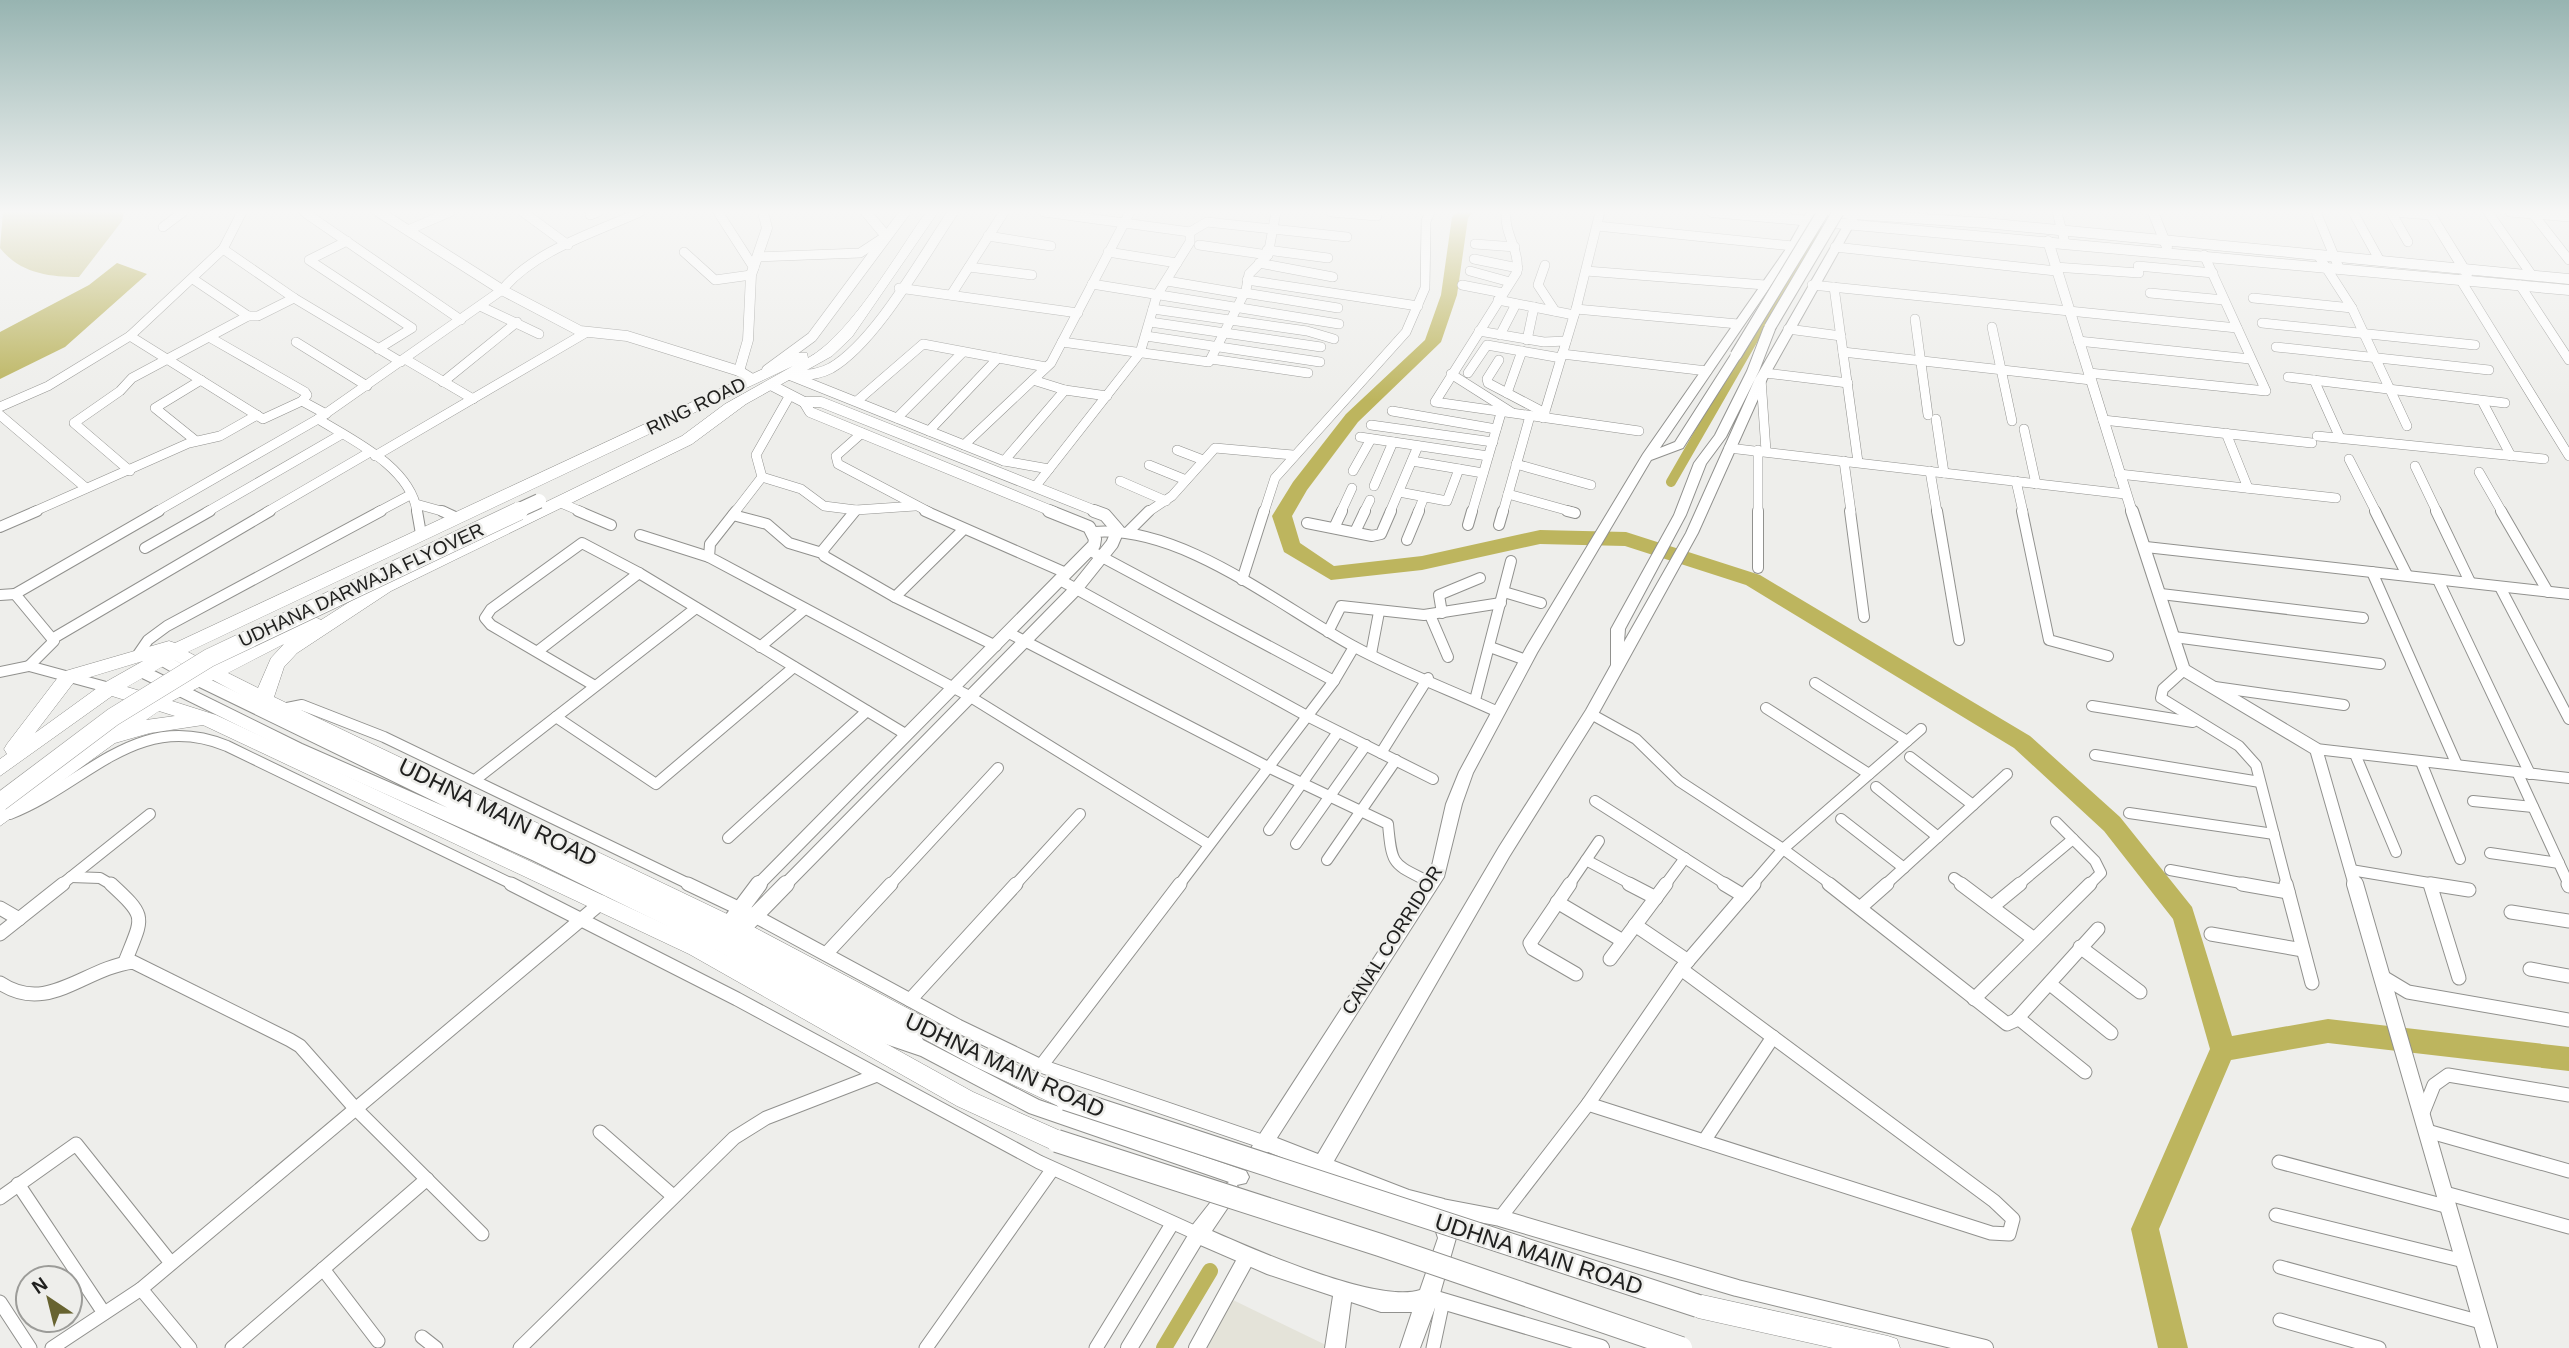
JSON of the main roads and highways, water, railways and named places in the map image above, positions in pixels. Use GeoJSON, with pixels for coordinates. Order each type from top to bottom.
{"type":"FeatureCollection","features":[{"type":"Feature","properties":{"kind":"highway"},"geometry":{"type":"LineString","coordinates":[[756,377],[822,351],[876,275]]}},
{"type":"Feature","properties":{"kind":"highway"},"geometry":{"type":"LineString","coordinates":[[756,377],[789,375],[847,334],[888,275]]}},
{"type":"Feature","properties":{"kind":"highway","name":"RING ROAD"},"geometry":{"type":"LineString","coordinates":[[741,401],[756,377]]}},
{"type":"Feature","properties":{"kind":"highway","name":"RING ROAD"},"geometry":{"type":"LineString","coordinates":[[631,438],[756,377]]}},
{"type":"Feature","properties":{"kind":"highway"},"geometry":{"type":"LineString","coordinates":[[0,812],[156,702],[202,676],[687,440],[741,401]]}},
{"type":"Feature","properties":{"kind":"highway","name":"UDHANA DARWAJA FLYOVER"},"geometry":{"type":"LineString","coordinates":[[0,787],[105,709],[202,651],[536,497],[643,454],[741,401]]}},
{"type":"Feature","properties":{"kind":"highway"},"geometry":{"type":"LineString","coordinates":[[0,767],[139,664],[631,438]]}},
{"type":"Feature","properties":{"kind":"highway","name":"UDHANA DARWAJA FLYOVER"},"geometry":{"type":"LineString","coordinates":[[0,812],[113,717],[209,658],[536,497],[631,438]]}},
{"type":"Feature","properties":{"kind":"highway"},"geometry":{"type":"LineString","coordinates":[[274,704],[266,689],[277,663],[291,648],[385,587]]}},
{"type":"Feature","properties":{"kind":"highway"},"geometry":{"type":"LineString","coordinates":[[244,617],[263,646]]}},
{"type":"Feature","properties":{"kind":"highway"},"geometry":{"type":"LineString","coordinates":[[0,767],[68,677],[168,656],[195,640]]}},
{"type":"Feature","properties":{"kind":"highway","name":"UDHNA MAIN ROAD"},"geometry":{"type":"LineString","coordinates":[[168,656],[202,676],[274,704],[737,921],[984,1060],[1066,1099],[1698,1306],[1888,1348]]}},
{"type":"Feature","properties":{"kind":"highway"},"geometry":{"type":"LineString","coordinates":[[110,688],[210,720],[602,902],[696,948],[965,1099],[1057,1141],[1380,1245],[1681,1348]]}},
{"type":"Feature","properties":{"kind":"highway"},"geometry":{"type":"LineString","coordinates":[[78,758],[149,726],[210,720]]}},
{"type":"Feature","properties":{"kind":"main road"},"geometry":{"type":"LineString","coordinates":[[1647,457],[1772,275]]}},
{"type":"Feature","properties":{"kind":"main road"},"geometry":{"type":"LineString","coordinates":[[1647,457],[1679,445],[1785,275]]}},
{"type":"Feature","properties":{"kind":"main road"},"geometry":{"type":"LineString","coordinates":[[1617,666],[1618,629],[1673,528],[1700,463],[1720,437],[1754,371],[1770,327],[1801,275]]}},
{"type":"Feature","properties":{"kind":"main road"},"geometry":{"type":"LineString","coordinates":[[1321,1166],[1504,852],[1591,714],[1692,533],[1763,376],[1818,275]]}},
{"type":"Feature","properties":{"kind":"main road","name":"CANAL CORRIDOR"},"geometry":{"type":"LineString","coordinates":[[1343,1290],[1247,1257],[1198,1234],[1264,1143],[1438,872],[1454,804],[1466,772],[1529,655],[1647,457]]}},
{"type":"Feature","properties":{"kind":"main road"},"geometry":{"type":"LineString","coordinates":[[1700,463],[1718,474]]}},
{"type":"Feature","properties":{"kind":"main road"},"geometry":{"type":"LineString","coordinates":[[139,664],[177,690],[297,748],[549,861],[722,944],[880,1034],[925,1049]]}},
{"type":"Feature","properties":{"kind":"main road"},"geometry":{"type":"LineString","coordinates":[[0,673],[29,666],[110,688]]}},
{"type":"Feature","properties":{"kind":"main road"},"geometry":{"type":"LineString","coordinates":[[202,676],[795,970],[892,1024],[925,1049],[1035,1107],[1240,1177]]}},
{"type":"Feature","properties":{"kind":"main road"},"geometry":{"type":"LineString","coordinates":[[1264,1143],[1321,1166],[1437,1206],[1447,1238],[1435,1294],[1410,1348]]}},
{"type":"Feature","properties":{"kind":"main road"},"geometry":{"type":"LineString","coordinates":[[1335,1348],[1343,1290],[1395,1305],[1435,1294]]}},
{"type":"Feature","properties":{"kind":"waterway"},"geometry":{"type":"LineString","coordinates":[[1452,275],[1449,295],[1433,342],[1352,418],[1300,486],[1282,516],[1291,547],[1331,573],[1422,563],[1540,537],[1626,539],[1753,580],[2022,742],[2112,824],[2184,914],[2223,1049]]}},
{"type":"Feature","properties":{"kind":"waterway"},"geometry":{"type":"LineString","coordinates":[[1671,482],[1792,275]]}},
{"type":"Feature","properties":{"kind":"waterway"},"geometry":{"type":"LineString","coordinates":[[2223,1049],[2328,1031],[2569,1059]]}},
{"type":"Feature","properties":{"kind":"waterway"},"geometry":{"type":"LineString","coordinates":[[2173,1348],[2145,1229],[2223,1049]]}},
{"type":"Feature","properties":{"kind":"waterway"},"geometry":{"type":"LineString","coordinates":[[1164,1348],[1210,1271]]}}]}
